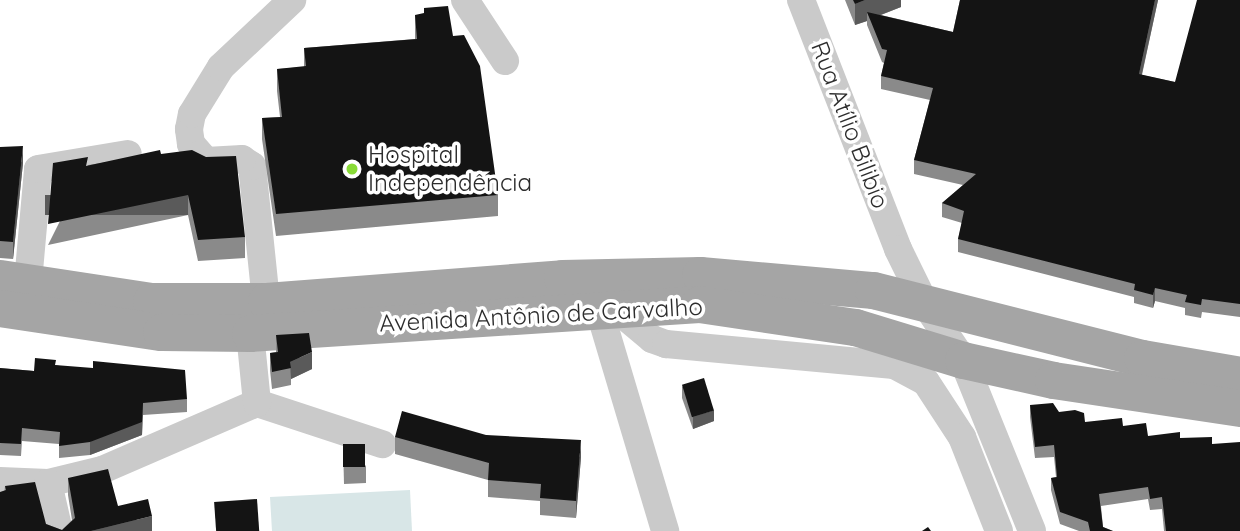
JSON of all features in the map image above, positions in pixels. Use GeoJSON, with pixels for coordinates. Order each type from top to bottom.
{"type":"FeatureCollection","features":[{"type":"Feature","properties":{"kind":"main road","name":"Avenida Antônio de Carvalho"},"geometry":{"type":"LineString","coordinates":[[0,309],[161,332],[562,278],[700,275],[873,290],[1142,358],[1240,375]]}},
{"type":"Feature","properties":{"kind":"main road","name":"Avenida Antônio de Carvalho"},"geometry":{"type":"LineString","coordinates":[[14,280],[258,317],[607,309],[699,304],[855,327],[963,360],[1053,380],[1240,408]]}},
{"type":"Feature","properties":{"kind":"main road"},"geometry":{"type":"LineString","coordinates":[[855,327],[924,302]]}},
{"type":"Feature","properties":{"kind":"street"},"geometry":{"type":"LineString","coordinates":[[257,404],[258,317],[252,166],[242,159],[206,161],[191,144],[189,129],[192,114],[221,67],[292,0]]}},
{"type":"Feature","properties":{"kind":"street"},"geometry":{"type":"LineString","coordinates":[[465,0],[505,61]]}},
{"type":"Feature","properties":{"kind":"street","name":"Rua Atílio Bilibio"},"geometry":{"type":"LineString","coordinates":[[801,0],[898,249],[924,302],[963,360],[1032,531]]}},
{"type":"Feature","properties":{"kind":"street"},"geometry":{"type":"LineString","coordinates":[[14,280],[38,169],[128,154]]}},
{"type":"Feature","properties":{"kind":"street"},"geometry":{"type":"LineString","coordinates":[[873,290],[898,249]]}},
{"type":"Feature","properties":{"kind":"street"},"geometry":{"type":"LineString","coordinates":[[607,309],[665,531]]}},
{"type":"Feature","properties":{"kind":"street"},"geometry":{"type":"LineString","coordinates":[[607,309],[652,339],[666,344],[894,365],[926,382],[962,437],[999,531]]}},
{"type":"Feature","properties":{"kind":"street"},"geometry":{"type":"LineString","coordinates":[[0,481],[48,483],[102,470],[257,404],[382,444]]}},
{"type":"Feature","properties":{"kind":"street"},"geometry":{"type":"LineString","coordinates":[[48,483],[59,531]]}},
{"type":"Feature","properties":{"kind":"shaded area"},"geometry":{"type":"Polygon","coordinates":[[[410,490],[412,531],[272,531],[270,497],[410,490]]]}},
{"type":"Feature","properties":{"kind":"building"},"geometry":{"type":"Polygon","coordinates":[[[960,0],[1155,0],[1139,74],[1175,82],[1197,0],[1240,0],[1240,304],[1202,299],[1201,305],[1185,302],[1187,295],[1155,288],[1153,295],[1134,290],[1135,284],[958,239],[964,211],[942,203],[976,174],[914,160],[933,88],[881,76],[887,50],[882,49],[867,12],[953,32],[960,0]]]}},
{"type":"Feature","properties":{"kind":"building"},"geometry":{"type":"Polygon","coordinates":[[[448,6],[453,36],[464,35],[480,66],[498,195],[276,214],[262,118],[282,117],[277,69],[306,66],[304,48],[417,39],[415,15],[424,13],[424,8],[448,6]]]}},
{"type":"Feature","properties":{"kind":"building"},"geometry":{"type":"Polygon","coordinates":[[[23,146],[13,242],[0,241],[0,147],[23,146]]]}},
{"type":"Feature","properties":{"kind":"building"},"geometry":{"type":"Polygon","coordinates":[[[160,150],[161,154],[192,150],[206,157],[236,156],[245,237],[198,240],[188,195],[48,224],[53,163],[88,157],[86,166],[160,150]]]}},
{"type":"Feature","properties":{"kind":"building"},"geometry":{"type":"Polygon","coordinates":[[[309,333],[312,352],[290,362],[291,368],[272,372],[270,353],[278,352],[276,335],[309,333]]]}},
{"type":"Feature","properties":{"kind":"building"},"geometry":{"type":"Polygon","coordinates":[[[35,358],[56,360],[55,365],[93,368],[93,361],[185,370],[187,399],[143,403],[142,422],[90,442],[59,446],[60,432],[22,428],[21,444],[0,443],[0,368],[34,371],[35,358]]]}},
{"type":"Feature","properties":{"kind":"building"},"geometry":{"type":"Polygon","coordinates":[[[704,378],[714,411],[692,417],[682,385],[704,378]]]}},
{"type":"Feature","properties":{"kind":"building"},"geometry":{"type":"Polygon","coordinates":[[[1053,403],[1059,412],[1075,410],[1084,413],[1085,422],[1122,418],[1123,426],[1146,423],[1148,436],[1180,432],[1180,438],[1212,437],[1212,444],[1240,442],[1240,531],[1166,531],[1162,497],[1150,499],[1148,487],[1099,494],[1103,527],[1113,531],[1090,531],[1088,522],[1060,512],[1051,478],[1057,477],[1054,445],[1035,447],[1030,405],[1053,403]]]}},
{"type":"Feature","properties":{"kind":"building"},"geometry":{"type":"Polygon","coordinates":[[[402,411],[486,435],[581,440],[576,501],[540,498],[541,484],[488,480],[489,463],[395,437],[402,411]]]}},
{"type":"Feature","properties":{"kind":"building"},"geometry":{"type":"Polygon","coordinates":[[[343,444],[365,444],[365,467],[343,467],[343,444]]]}},
{"type":"Feature","properties":{"kind":"building"},"geometry":{"type":"Polygon","coordinates":[[[108,469],[118,506],[148,499],[152,516],[91,531],[0,531],[0,492],[6,490],[5,486],[35,482],[46,524],[62,530],[75,518],[68,478],[108,469]]]}},
{"type":"Feature","properties":{"kind":"building"},"geometry":{"type":"Polygon","coordinates":[[[257,499],[259,531],[216,531],[214,502],[257,499]]]}},
{"type":"Feature","properties":{"kind":"place","name":"Hospital Independência"},"geometry":{"type":"Point","coordinates":[352,169]}}]}
